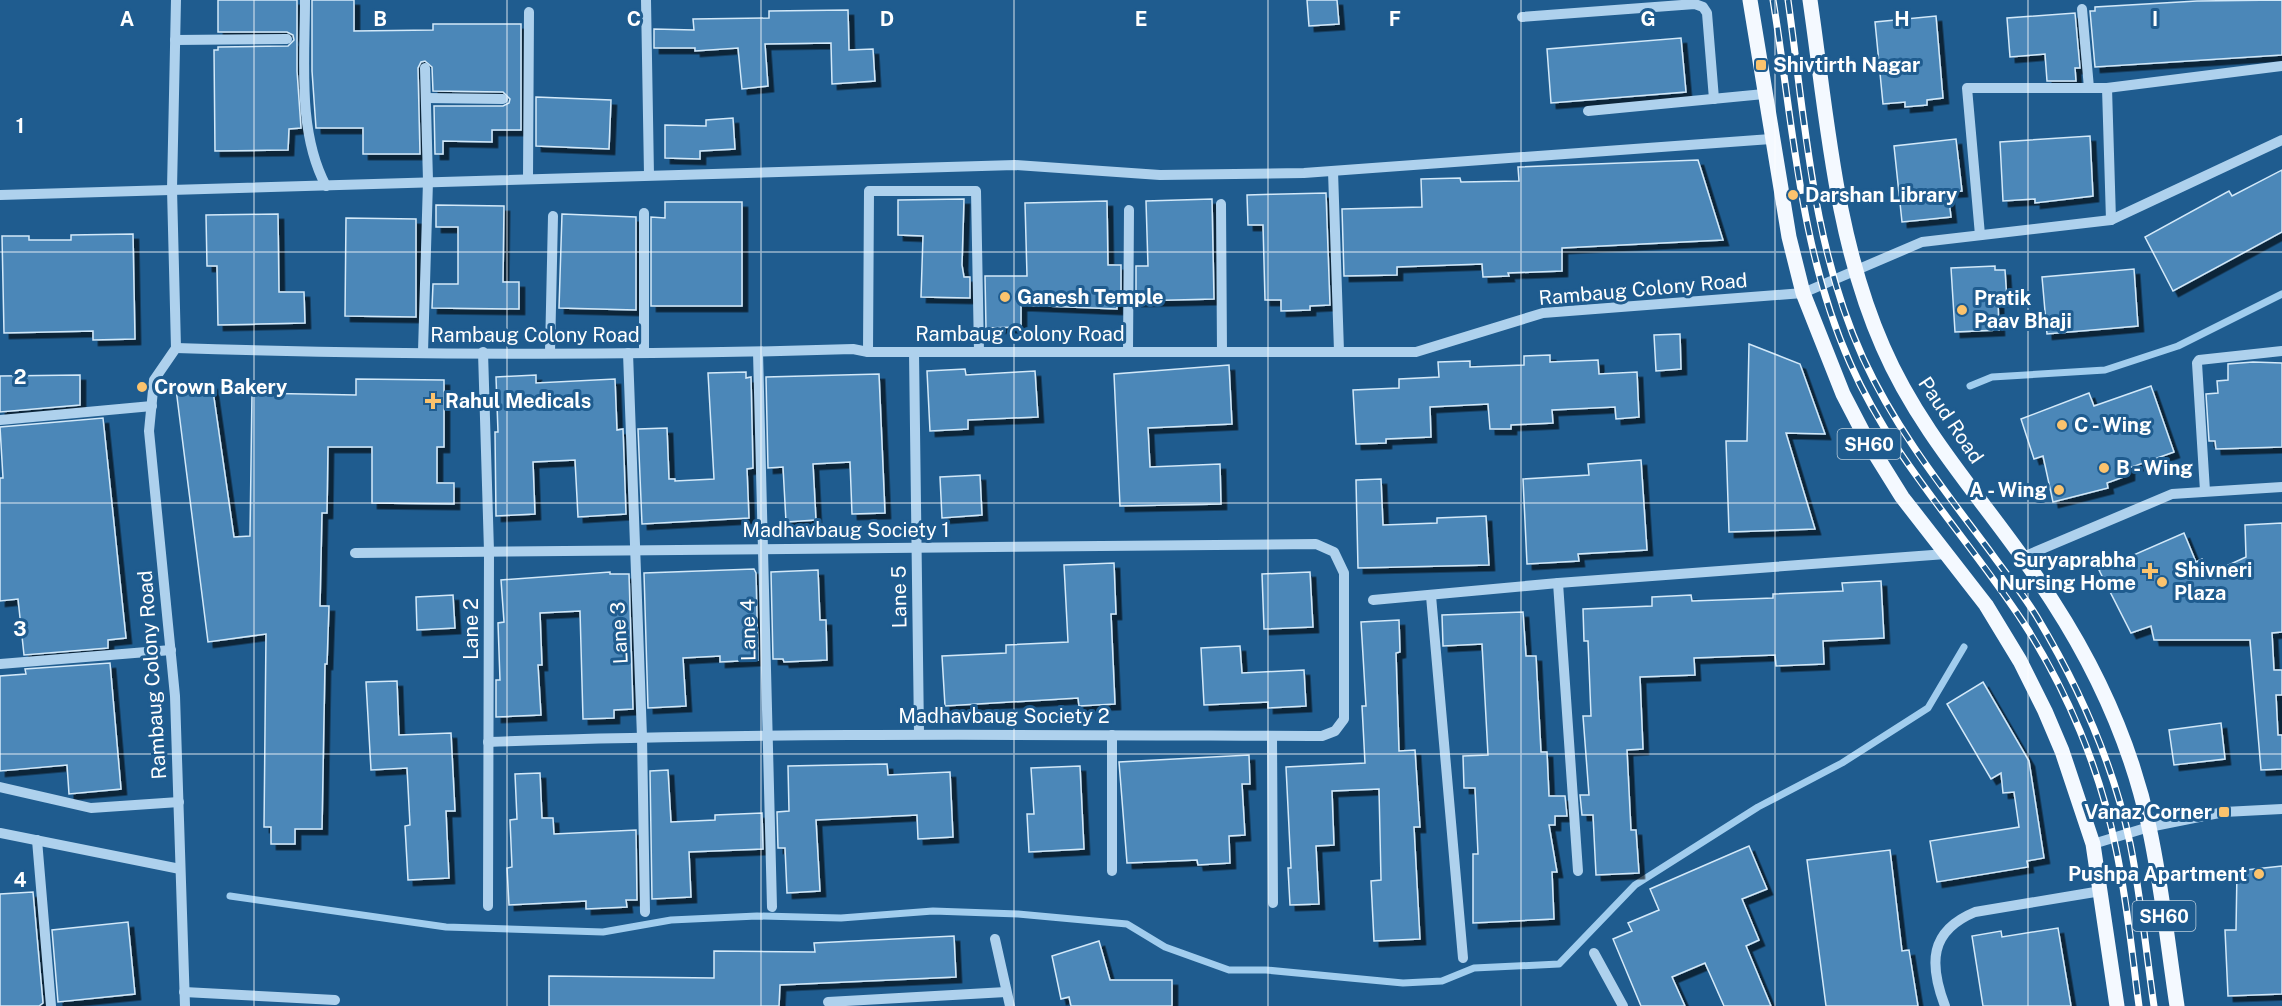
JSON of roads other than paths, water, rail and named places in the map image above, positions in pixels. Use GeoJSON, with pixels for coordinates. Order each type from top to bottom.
{"type":"FeatureCollection","features":[{"type":"Feature","properties":{"kind":"main road","name":"SH60"},"geometry":{"type":"LineString","coordinates":[[1750,0],[1771,139],[1789,237],[1803,294],[1843,394],[1869,444],[1902,497],[1986,605],[2020,661],[2062,751],[2094,844],[2117,1006]]}},
{"type":"Feature","properties":{"kind":"main road","name":"Paud Road"},"geometry":{"type":"LineString","coordinates":[[1810,0],[1836,186],[1854,271],[1883,348],[1907,395],[1931,435],[2023,557],[2054,603],[2105,696],[2125,745],[2149,827],[2177,1006]]}},
{"type":"Feature","properties":{"kind":"street"},"geometry":{"type":"LineString","coordinates":[[176,0],[172,189],[176,348]]}},
{"type":"Feature","properties":{"kind":"street"},"geometry":{"type":"LineString","coordinates":[[305,0],[305,93],[314,163],[326,186]]}},
{"type":"Feature","properties":{"kind":"street"},"geometry":{"type":"LineString","coordinates":[[646,0],[649,175]]}},
{"type":"Feature","properties":{"kind":"street"},"geometry":{"type":"LineString","coordinates":[[1522,17],[1695,4],[1707,13],[1714,99]]}},
{"type":"Feature","properties":{"kind":"street"},"geometry":{"type":"LineString","coordinates":[[2082,9],[2088,88]]}},
{"type":"Feature","properties":{"kind":"street"},"geometry":{"type":"LineString","coordinates":[[528,178],[529,12]]}},
{"type":"Feature","properties":{"kind":"street"},"geometry":{"type":"LineString","coordinates":[[175,40],[287,39]]}},
{"type":"Feature","properties":{"kind":"street"},"geometry":{"type":"LineString","coordinates":[[1980,235],[1967,88],[2107,88],[2282,66]]}},
{"type":"Feature","properties":{"kind":"street"},"geometry":{"type":"LineString","coordinates":[[423,352],[428,181],[425,68]]}},
{"type":"Feature","properties":{"kind":"street"},"geometry":{"type":"LineString","coordinates":[[2107,88],[2111,220]]}},
{"type":"Feature","properties":{"kind":"street"},"geometry":{"type":"LineString","coordinates":[[1588,111],[1764,94]]}},
{"type":"Feature","properties":{"kind":"street"},"geometry":{"type":"LineString","coordinates":[[426,98],[503,99]]}},
{"type":"Feature","properties":{"kind":"street"},"geometry":{"type":"LineString","coordinates":[[0,195],[1015,165],[1160,176],[1333,171],[1771,139]]}},
{"type":"Feature","properties":{"kind":"street","name":"Rambaug Colony Road"},"geometry":{"type":"LineString","coordinates":[[185,1006],[179,802],[171,650],[149,431],[154,380],[176,348],[343,353],[644,353],[854,349],[868,352],[1416,352],[1543,313],[1803,294],[1922,242],[2111,220],[2282,140]]}},
{"type":"Feature","properties":{"kind":"street"},"geometry":{"type":"LineString","coordinates":[[1333,171],[1339,351]]}},
{"type":"Feature","properties":{"kind":"street"},"geometry":{"type":"LineString","coordinates":[[868,352],[869,191],[976,191],[979,352]]}},
{"type":"Feature","properties":{"kind":"street"},"geometry":{"type":"LineString","coordinates":[[1221,204],[1222,352]]}},
{"type":"Feature","properties":{"kind":"street"},"geometry":{"type":"LineString","coordinates":[[1128,352],[1129,210]]}},
{"type":"Feature","properties":{"kind":"street"},"geometry":{"type":"LineString","coordinates":[[644,213],[644,353]]}},
{"type":"Feature","properties":{"kind":"street"},"geometry":{"type":"LineString","coordinates":[[550,352],[553,216]]}},
{"type":"Feature","properties":{"kind":"street"},"geometry":{"type":"LineString","coordinates":[[2205,491],[2197,363],[2199,360],[2282,351]]}},
{"type":"Feature","properties":{"kind":"street","name":"Lane 2"},"geometry":{"type":"LineString","coordinates":[[483,352],[489,551],[488,906]]}},
{"type":"Feature","properties":{"kind":"street","name":"Lane 4"},"geometry":{"type":"LineString","coordinates":[[758,352],[772,907]]}},
{"type":"Feature","properties":{"kind":"street","name":"Lane 5"},"geometry":{"type":"LineString","coordinates":[[914,352],[919,734]]}},
{"type":"Feature","properties":{"kind":"street","name":"Lane 3"},"geometry":{"type":"LineString","coordinates":[[628,353],[633,548],[642,737],[645,912]]}},
{"type":"Feature","properties":{"kind":"street"},"geometry":{"type":"LineString","coordinates":[[0,420],[152,406]]}},
{"type":"Feature","properties":{"kind":"street"},"geometry":{"type":"LineString","coordinates":[[2023,557],[2172,494],[2282,487]]}},
{"type":"Feature","properties":{"kind":"street","name":"Madhavbaug Society 1"},"geometry":{"type":"LineString","coordinates":[[356,553],[633,548],[1316,544],[1334,552]]}},
{"type":"Feature","properties":{"kind":"street","name":"Madhavbaug Society 2"},"geometry":{"type":"LineString","coordinates":[[488,742],[769,735],[1329,735],[1340,726],[1344,718],[1344,573],[1334,552]]}},
{"type":"Feature","properties":{"kind":"street"},"geometry":{"type":"LineString","coordinates":[[1373,600],[1558,583],[1946,554]]}},
{"type":"Feature","properties":{"kind":"street"},"geometry":{"type":"LineString","coordinates":[[1558,583],[1578,871]]}},
{"type":"Feature","properties":{"kind":"street"},"geometry":{"type":"LineString","coordinates":[[1431,596],[1463,958]]}},
{"type":"Feature","properties":{"kind":"street"},"geometry":{"type":"LineString","coordinates":[[0,664],[171,650]]}},
{"type":"Feature","properties":{"kind":"street"},"geometry":{"type":"LineString","coordinates":[[1112,735],[1112,871]]}},
{"type":"Feature","properties":{"kind":"street"},"geometry":{"type":"LineString","coordinates":[[1272,736],[1273,903]]}},
{"type":"Feature","properties":{"kind":"street"},"geometry":{"type":"LineString","coordinates":[[0,787],[91,807],[179,802]]}},
{"type":"Feature","properties":{"kind":"street"},"geometry":{"type":"LineString","coordinates":[[2094,844],[2149,827],[2224,812],[2282,809]]}},
{"type":"Feature","properties":{"kind":"street"},"geometry":{"type":"LineString","coordinates":[[0,833],[180,868]]}},
{"type":"Feature","properties":{"kind":"street"},"geometry":{"type":"LineString","coordinates":[[37,840],[51,1006]]}},
{"type":"Feature","properties":{"kind":"street"},"geometry":{"type":"LineString","coordinates":[[1945,1006],[1933,964],[1946,931],[1956,920],[1975,912],[2101,891]]}},
{"type":"Feature","properties":{"kind":"street"},"geometry":{"type":"LineString","coordinates":[[994,939],[1010,1006]]}},
{"type":"Feature","properties":{"kind":"street"},"geometry":{"type":"LineString","coordinates":[[1594,952],[1623,1006]]}},
{"type":"Feature","properties":{"kind":"street"},"geometry":{"type":"LineString","coordinates":[[184,992],[334,1000]]}},
{"type":"Feature","properties":{"kind":"street"},"geometry":{"type":"LineString","coordinates":[[828,1002],[1006,992]]}},
{"type":"Feature","properties":{"kind":"waterway"},"geometry":{"type":"LineString","coordinates":[[1970,386],[1992,377],[2105,370],[2178,346],[2282,294]]}},
{"type":"Feature","properties":{"kind":"waterway"},"geometry":{"type":"LineString","coordinates":[[230,896],[446,927],[603,932],[671,920],[757,916],[841,918],[933,911],[1018,914],[1127,924],[1165,947],[1229,970],[1266,970],[1403,983],[1442,981],[1474,968],[1559,964],[1635,885],[1758,807],[1842,763],[1928,708],[1964,647]]}},
{"type":"Feature","properties":{"kind":"railway"},"geometry":{"type":"LineString","coordinates":[[1773,0],[1808,230],[1833,319],[1850,363],[1887,432],[2023,622],[2068,703],[2091,760],[2109,819],[2123,888],[2139,1006]]}},
{"type":"Feature","properties":{"kind":"railway"},"geometry":{"type":"LineString","coordinates":[[1788,0],[1821,227],[1846,315],[1863,358],[1890,410],[1939,483],[2032,609],[2067,671],[2093,726],[2114,784],[2130,843],[2154,1006]]}},
{"type":"Feature","properties":{"kind":"place","name":"Shivtirth Nagar"},"geometry":{"type":"Point","coordinates":[1761,65]}},
{"type":"Feature","properties":{"kind":"place","name":"Darshan Library"},"geometry":{"type":"Point","coordinates":[1793,195]}},
{"type":"Feature","properties":{"kind":"place","name":"Ganesh Temple"},"geometry":{"type":"Point","coordinates":[1005,297]}},
{"type":"Feature","properties":{"kind":"place","name":"Pratik Paav Bhaji"},"geometry":{"type":"Point","coordinates":[1962,310]}},
{"type":"Feature","properties":{"kind":"place","name":"Crown Bakery"},"geometry":{"type":"Point","coordinates":[142,387]}},
{"type":"Feature","properties":{"kind":"place","name":"Rahul Medicals"},"geometry":{"type":"Point","coordinates":[433,401]}},
{"type":"Feature","properties":{"kind":"place","name":"C - Wing"},"geometry":{"type":"Point","coordinates":[2062,425]}},
{"type":"Feature","properties":{"kind":"place","name":"B - Wing"},"geometry":{"type":"Point","coordinates":[2104,468]}},
{"type":"Feature","properties":{"kind":"place","name":"A - Wing"},"geometry":{"type":"Point","coordinates":[2059,490]}},
{"type":"Feature","properties":{"kind":"place","name":"Suryaprabha Nursing Home"},"geometry":{"type":"Point","coordinates":[2150,571]}},
{"type":"Feature","properties":{"kind":"place","name":"Shivneri Plaza"},"geometry":{"type":"Point","coordinates":[2162,582]}},
{"type":"Feature","properties":{"kind":"place","name":"Vanaz Corner"},"geometry":{"type":"Point","coordinates":[2224,812]}},
{"type":"Feature","properties":{"kind":"place","name":"Pushpa Apartment"},"geometry":{"type":"Point","coordinates":[2259,874]}}]}
